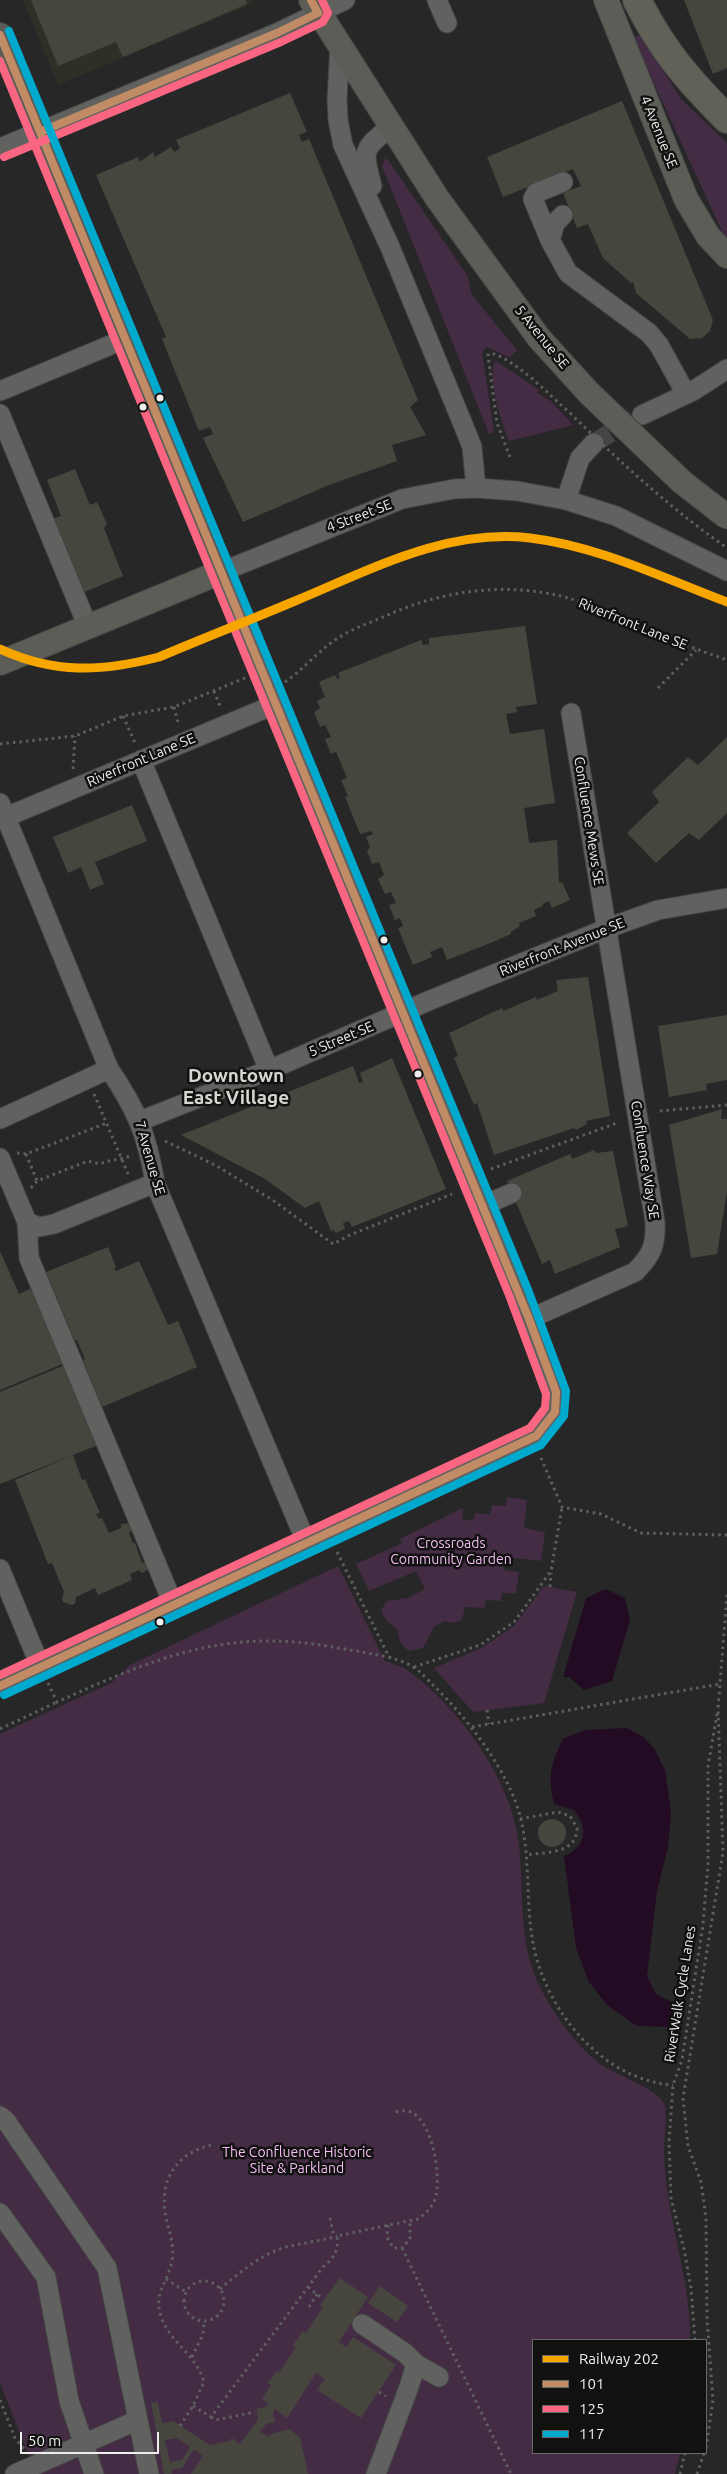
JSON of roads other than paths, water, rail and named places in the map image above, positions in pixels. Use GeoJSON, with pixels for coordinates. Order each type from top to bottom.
{"type":"FeatureCollection","features":[{"type":"Feature","properties":{"kind":"highway"},"geometry":{"type":"LineString","coordinates":[[637,0],[652,30],[688,80],[727,119]]}},
{"type":"Feature","properties":{"kind":"main road","name":"4 Avenue SE"},"geometry":{"type":"LineString","coordinates":[[606,0],[686,199],[708,236],[727,256]]}},
{"type":"Feature","properties":{"kind":"main road","name":"5 Avenue SE"},"geometry":{"type":"LineString","coordinates":[[314,7],[340,44],[437,198],[539,338],[589,393],[682,482],[727,517]]}},
{"type":"Feature","properties":{"kind":"main road"},"geometry":{"type":"LineString","coordinates":[[0,36],[221,572]]}},
{"type":"Feature","properties":{"kind":"main road","name":"4 Street SE"},"geometry":{"type":"LineString","coordinates":[[0,663],[221,572]]}},
{"type":"Feature","properties":{"kind":"street"},"geometry":{"type":"LineString","coordinates":[[0,148],[277,33],[314,7],[344,0]]}},
{"type":"Feature","properties":{"kind":"street"},"geometry":{"type":"LineString","coordinates":[[437,0],[447,23]]}},
{"type":"Feature","properties":{"kind":"street"},"geometry":{"type":"LineString","coordinates":[[340,44],[337,100],[338,120],[343,145],[390,247],[472,447],[476,488]]}},
{"type":"Feature","properties":{"kind":"street"},"geometry":{"type":"LineString","coordinates":[[390,247],[366,163],[366,149],[375,139],[391,127]]}},
{"type":"Feature","properties":{"kind":"street"},"geometry":{"type":"LineString","coordinates":[[563,182],[536,193],[532,199],[550,240],[568,272],[649,334],[659,345],[686,394]]}},
{"type":"Feature","properties":{"kind":"street"},"geometry":{"type":"LineString","coordinates":[[550,240],[555,223],[563,215]]}},
{"type":"Feature","properties":{"kind":"street"},"geometry":{"type":"LineString","coordinates":[[0,391],[125,338]]}},
{"type":"Feature","properties":{"kind":"street"},"geometry":{"type":"LineString","coordinates":[[642,415],[686,394],[727,369]]}},
{"type":"Feature","properties":{"kind":"street"},"geometry":{"type":"LineString","coordinates":[[0,414],[88,627]]}},
{"type":"Feature","properties":{"kind":"street"},"geometry":{"type":"LineString","coordinates":[[566,500],[580,458],[594,443]]}},
{"type":"Feature","properties":{"kind":"street","name":"4 Street SE"},"geometry":{"type":"LineString","coordinates":[[221,572],[402,499],[454,489],[476,488],[517,491],[566,500],[616,516],[727,571]]}},
{"type":"Feature","properties":{"kind":"street"},"geometry":{"type":"LineString","coordinates":[[0,1686],[536,1436],[555,1412],[556,1392],[529,1319],[221,572]]}},
{"type":"Feature","properties":{"kind":"street","name":"Riverfront Lane SE"},"geometry":{"type":"LineString","coordinates":[[3,810],[138,752],[276,704]]}},
{"type":"Feature","properties":{"kind":"street","name":"Confluence Mews SE"},"geometry":{"type":"LineString","coordinates":[[571,713],[608,928]]}},
{"type":"Feature","properties":{"kind":"street"},"geometry":{"type":"LineString","coordinates":[[138,752],[269,1070]]}},
{"type":"Feature","properties":{"kind":"street","name":"7 Avenue SE"},"geometry":{"type":"LineString","coordinates":[[3,810],[108,1069],[134,1108],[140,1121],[147,1139],[154,1183],[306,1544]]}},
{"type":"Feature","properties":{"kind":"street","name":"Riverfront Avenue SE"},"geometry":{"type":"LineString","coordinates":[[402,1012],[608,928],[658,910],[727,898]]}},
{"type":"Feature","properties":{"kind":"street","name":"Confluence Way SE"},"geometry":{"type":"LineString","coordinates":[[529,1319],[635,1272],[646,1261],[656,1241],[655,1222],[608,928]]}},
{"type":"Feature","properties":{"kind":"street","name":"5 Street SE"},"geometry":{"type":"LineString","coordinates":[[140,1121],[269,1070],[402,1012]]}},
{"type":"Feature","properties":{"kind":"street"},"geometry":{"type":"LineString","coordinates":[[0,1119],[108,1069]]}},
{"type":"Feature","properties":{"kind":"street"},"geometry":{"type":"LineString","coordinates":[[4,1166],[27,1222],[29,1258],[174,1606]]}},
{"type":"Feature","properties":{"kind":"street"},"geometry":{"type":"LineString","coordinates":[[27,1222],[39,1227],[54,1224],[154,1183]]}},
{"type":"Feature","properties":{"kind":"street"},"geometry":{"type":"LineString","coordinates":[[482,1206],[512,1193]]}},
{"type":"Feature","properties":{"kind":"street"},"geometry":{"type":"LineString","coordinates":[[0,1569],[41,1668]]}},
{"type":"Feature","properties":{"kind":"street"},"geometry":{"type":"LineString","coordinates":[[0,2116],[6,2121],[108,2268],[149,2474]]}},
{"type":"Feature","properties":{"kind":"street"},"geometry":{"type":"LineString","coordinates":[[0,2213],[46,2277],[69,2401],[94,2474]]}},
{"type":"Feature","properties":{"kind":"street"},"geometry":{"type":"LineString","coordinates":[[362,2324],[405,2353],[425,2371],[439,2376]]}},
{"type":"Feature","properties":{"kind":"street"},"geometry":{"type":"LineString","coordinates":[[376,2474],[416,2364]]}},
{"type":"Feature","properties":{"kind":"street"},"geometry":{"type":"LineString","coordinates":[[23,2470],[138,2420]]}},
{"type":"Feature","properties":{"kind":"tunnel"},"geometry":{"type":"LineString","coordinates":[[594,443],[633,419]]}},
{"type":"Feature","properties":{"kind":"rail line","name":"202"},"geometry":{"type":"LineString","coordinates":[[0,649],[40,663],[78,668],[98,668],[138,662],[159,657],[410,554],[439,545],[469,539],[499,537],[530,538],[555,542],[605,555],[727,602]]}},
{"type":"Feature","properties":{"kind":"district","name":"Downtown East Village"},"geometry":{"type":"Point","coordinates":[236,1087]}},
{"type":"Feature","properties":{"kind":"park label","name":"Crossroads Community Garden"},"geometry":{"type":"Point","coordinates":[451,1552]}},
{"type":"Feature","properties":{"kind":"park label","name":"The Confluence Historic Site & Parkland"},"geometry":{"type":"Point","coordinates":[297,2160]}}]}
